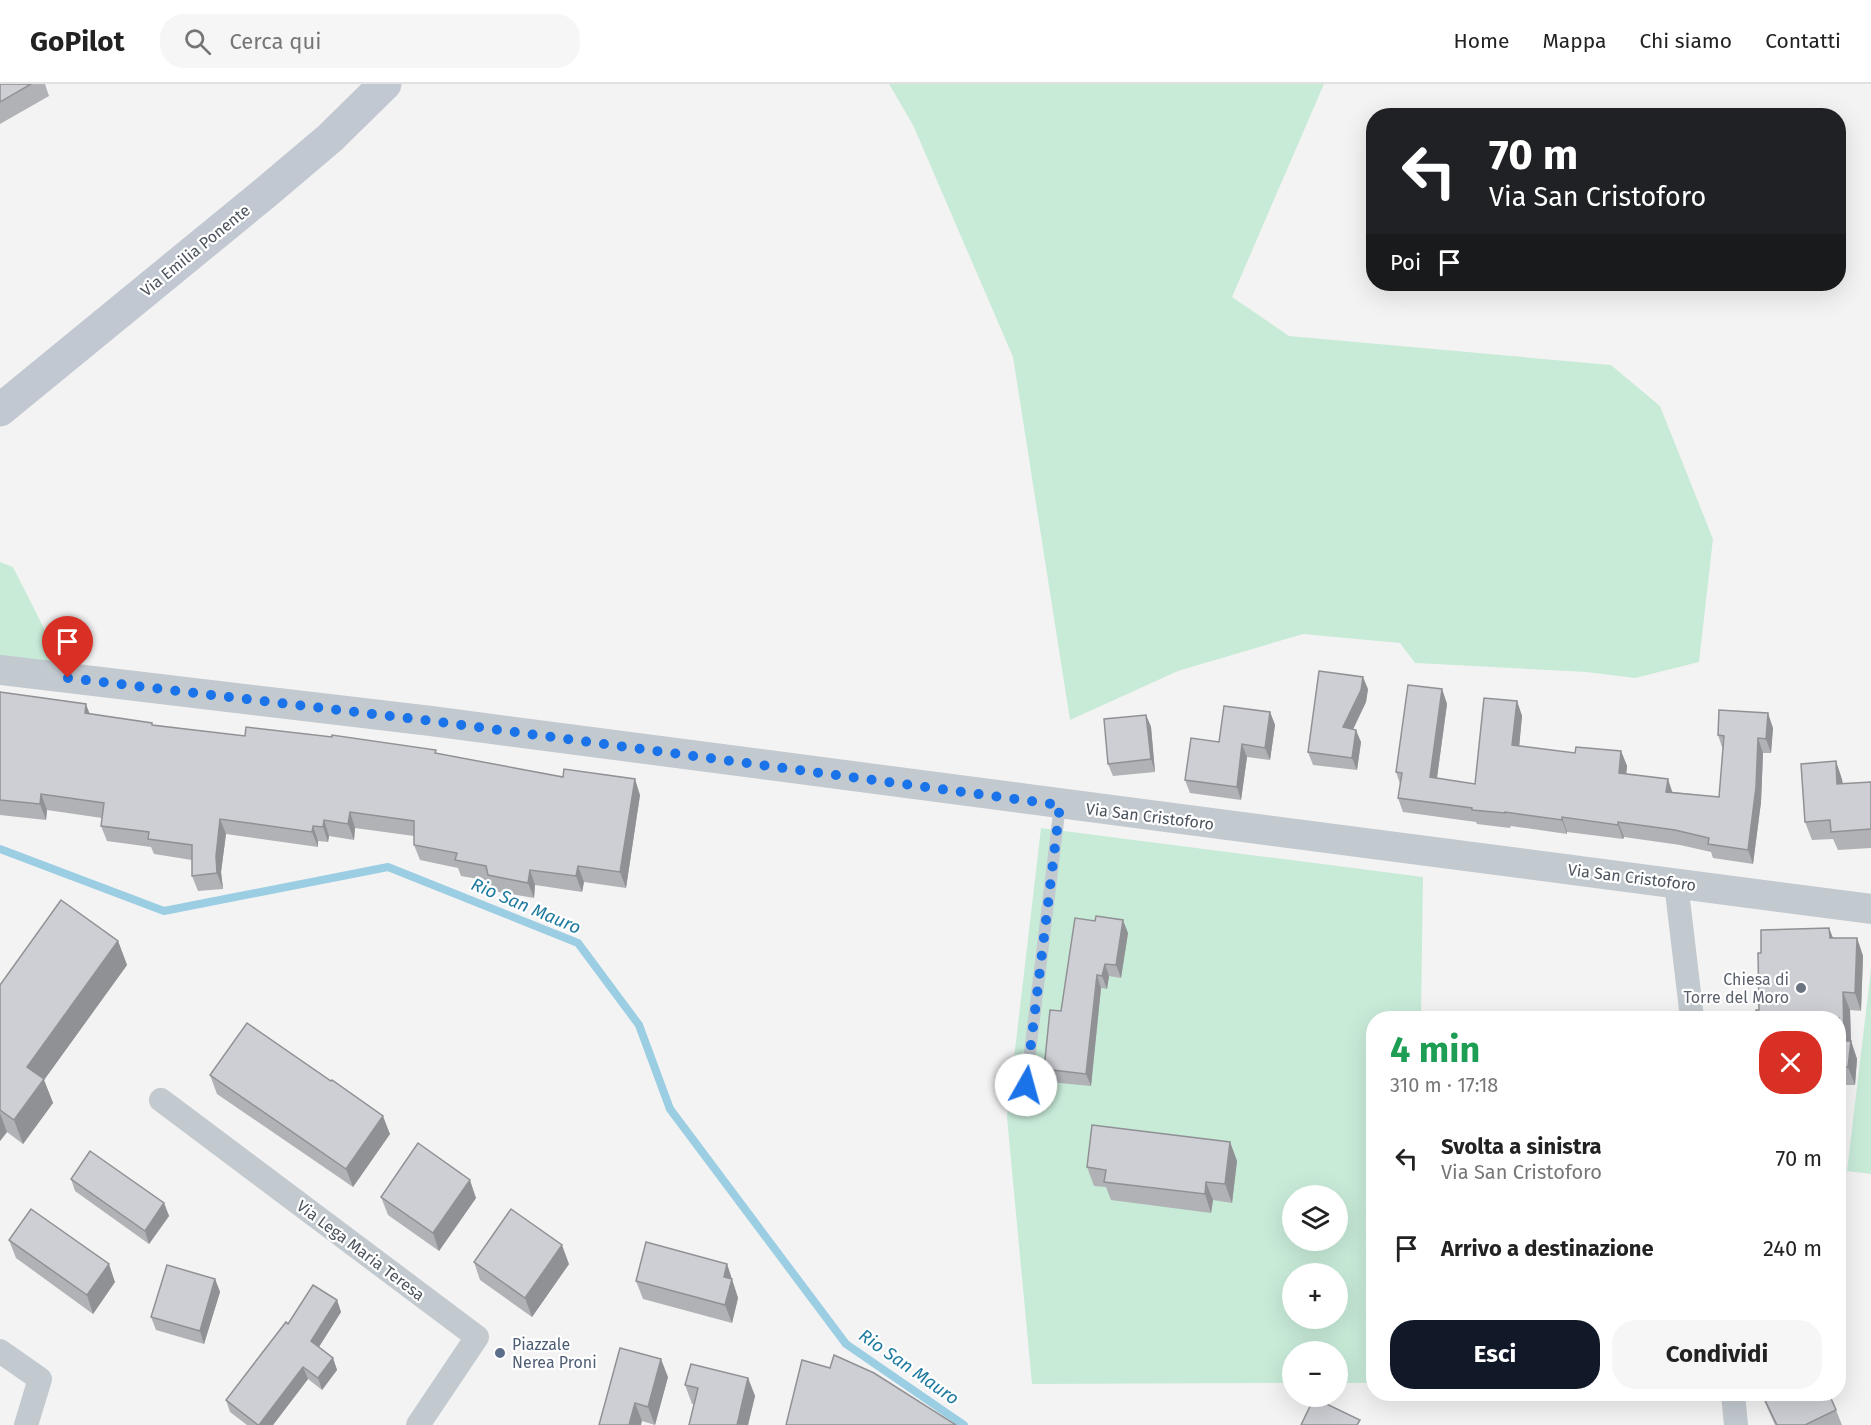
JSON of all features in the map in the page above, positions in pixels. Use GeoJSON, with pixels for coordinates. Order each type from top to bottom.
{"type":"FeatureCollection","features":[{"type":"Feature","properties":{"kind":"main road","name":"Via Emilia Ponente"},"geometry":{"type":"LineString","coordinates":[[0,410],[330,138],[385,84]]}},
{"type":"Feature","properties":{"kind":"street","name":"Via San Cristoforo"},"geometry":{"type":"LineString","coordinates":[[0,670],[432,721],[1060,805],[1871,909]]}},
{"type":"Feature","properties":{"kind":"street"},"geometry":{"type":"LineString","coordinates":[[1676,883],[1691,1011]]}},
{"type":"Feature","properties":{"kind":"street","name":"Via Lega Maria Teresa"},"geometry":{"type":"LineString","coordinates":[[161,1100],[477,1337],[418,1425]]}},
{"type":"Feature","properties":{"kind":"street"},"geometry":{"type":"LineString","coordinates":[[0,1351],[40,1379],[26,1425]]}},
{"type":"Feature","properties":{"kind":"street"},"geometry":{"type":"LineString","coordinates":[[1734,1401],[1736,1425]]}},
{"type":"Feature","properties":{"kind":"lane"},"geometry":{"type":"LineString","coordinates":[[1026,1085],[1060,805]]}},
{"type":"Feature","properties":{"kind":"green space"},"geometry":{"type":"Polygon","coordinates":[[[889,84],[1324,84],[1232,297],[1289,336],[1611,365],[1660,406],[1713,539],[1699,662],[1635,678],[1586,672],[1415,663],[1400,643],[1303,634],[1178,671],[1070,720],[1013,357],[913,125],[889,84]]]}},
{"type":"Feature","properties":{"kind":"green space"},"geometry":{"type":"Polygon","coordinates":[[[0,562],[13,567],[63,666],[0,658],[0,562]]]}},
{"type":"Feature","properties":{"kind":"green space"},"geometry":{"type":"Polygon","coordinates":[[[1041,828],[1423,877],[1421,1011],[1366,1011],[1366,1383],[1348,1383],[1348,1341],[1282,1341],[1282,1383],[1032,1384],[1007,1118],[1041,828]]]}},
{"type":"Feature","properties":{"kind":"green space"},"geometry":{"type":"Polygon","coordinates":[[[1871,969],[1871,1174],[1847,1171],[1871,969]]]}},
{"type":"Feature","properties":{"kind":"building"},"geometry":{"type":"Polygon","coordinates":[[[0,84],[31,84],[0,102],[0,84]]]}},
{"type":"Feature","properties":{"kind":"building"},"geometry":{"type":"Polygon","coordinates":[[[1319,671],[1363,677],[1361,690],[1343,727],[1356,730],[1352,758],[1308,752],[1319,671]]]}},
{"type":"Feature","properties":{"kind":"building"},"geometry":{"type":"Polygon","coordinates":[[[1408,685],[1442,689],[1430,777],[1475,784],[1484,698],[1517,701],[1512,745],[1575,753],[1576,747],[1621,751],[1619,773],[1668,779],[1666,792],[1719,797],[1724,736],[1718,735],[1719,710],[1768,713],[1766,739],[1758,738],[1756,787],[1748,850],[1708,844],[1709,838],[1675,830],[1618,822],[1618,825],[1562,817],[1562,820],[1472,810],[1472,808],[1398,798],[1402,773],[1396,772],[1408,685]]]}},
{"type":"Feature","properties":{"kind":"building"},"geometry":{"type":"Polygon","coordinates":[[[0,692],[86,704],[85,713],[152,723],[152,725],[245,736],[246,727],[332,737],[332,735],[436,750],[435,753],[563,777],[564,769],[635,779],[620,872],[578,866],[576,876],[530,870],[528,883],[488,875],[486,866],[455,860],[457,853],[414,845],[414,821],[350,812],[348,824],[324,820],[323,827],[313,826],[312,832],[220,819],[216,856],[217,873],[192,876],[192,845],[148,839],[149,832],[101,826],[104,803],[41,794],[40,804],[0,800],[0,692]]]}},
{"type":"Feature","properties":{"kind":"building"},"geometry":{"type":"Polygon","coordinates":[[[1224,706],[1270,712],[1265,748],[1242,744],[1237,787],[1185,780],[1191,738],[1219,742],[1224,706]]]}},
{"type":"Feature","properties":{"kind":"building"},"geometry":{"type":"Polygon","coordinates":[[[1146,715],[1151,759],[1108,764],[1104,719],[1146,715]]]}},
{"type":"Feature","properties":{"kind":"building"},"geometry":{"type":"Polygon","coordinates":[[[1836,761],[1837,784],[1871,782],[1871,829],[1831,832],[1830,820],[1805,822],[1801,764],[1836,761]]]}},
{"type":"Feature","properties":{"kind":"building"},"geometry":{"type":"Polygon","coordinates":[[[61,900],[118,941],[27,1067],[44,1079],[14,1120],[0,1110],[0,985],[61,900]]]}},
{"type":"Feature","properties":{"kind":"building"},"geometry":{"type":"Polygon","coordinates":[[[1096,916],[1123,920],[1116,965],[1105,964],[1102,976],[1097,975],[1086,1074],[1044,1069],[1050,1010],[1061,1011],[1075,918],[1095,921],[1096,916]]]}},
{"type":"Feature","properties":{"kind":"building"},"geometry":{"type":"Polygon","coordinates":[[[1829,928],[1830,938],[1857,938],[1855,993],[1843,992],[1843,1011],[1756,1011],[1759,1010],[1758,953],[1761,953],[1761,930],[1829,928]]]}},
{"type":"Feature","properties":{"kind":"building"},"geometry":{"type":"Polygon","coordinates":[[[247,1023],[383,1116],[346,1169],[210,1075],[247,1023]]]}},
{"type":"Feature","properties":{"kind":"building"},"geometry":{"type":"Polygon","coordinates":[[[1846,1041],[1851,1041],[1848,1067],[1846,1067],[1846,1041]]]}},
{"type":"Feature","properties":{"kind":"building"},"geometry":{"type":"Polygon","coordinates":[[[1092,1125],[1230,1142],[1225,1184],[1206,1182],[1205,1194],[1104,1182],[1106,1170],[1087,1167],[1092,1125]]]}},
{"type":"Feature","properties":{"kind":"building"},"geometry":{"type":"Polygon","coordinates":[[[418,1143],[470,1180],[433,1233],[381,1197],[418,1143]]]}},
{"type":"Feature","properties":{"kind":"building"},"geometry":{"type":"Polygon","coordinates":[[[90,1151],[164,1203],[145,1231],[71,1179],[90,1151]]]}},
{"type":"Feature","properties":{"kind":"building"},"geometry":{"type":"Polygon","coordinates":[[[31,1209],[109,1264],[87,1295],[9,1240],[31,1209]]]}},
{"type":"Feature","properties":{"kind":"building"},"geometry":{"type":"Polygon","coordinates":[[[511,1209],[562,1245],[525,1298],[474,1262],[511,1209]]]}},
{"type":"Feature","properties":{"kind":"building"},"geometry":{"type":"Polygon","coordinates":[[[646,1242],[727,1264],[724,1277],[732,1279],[725,1305],[636,1281],[646,1242]]]}},
{"type":"Feature","properties":{"kind":"building"},"geometry":{"type":"Polygon","coordinates":[[[167,1265],[215,1279],[200,1331],[151,1317],[167,1265]]]}},
{"type":"Feature","properties":{"kind":"building"},"geometry":{"type":"Polygon","coordinates":[[[313,1285],[337,1300],[311,1341],[333,1358],[318,1378],[303,1367],[258,1425],[226,1400],[286,1322],[288,1324],[313,1285]]]}},
{"type":"Feature","properties":{"kind":"building"},"geometry":{"type":"Polygon","coordinates":[[[620,1348],[661,1359],[648,1407],[635,1403],[629,1425],[599,1425],[620,1348]]]}},
{"type":"Feature","properties":{"kind":"building"},"geometry":{"type":"Polygon","coordinates":[[[834,1355],[874,1373],[956,1425],[786,1425],[802,1360],[830,1368],[834,1355]]]}},
{"type":"Feature","properties":{"kind":"building"},"geometry":{"type":"Polygon","coordinates":[[[691,1364],[748,1378],[737,1425],[689,1425],[698,1388],[685,1385],[691,1364]]]}},
{"type":"Feature","properties":{"kind":"building"},"geometry":{"type":"Polygon","coordinates":[[[1765,1401],[1832,1401],[1836,1410],[1805,1425],[1777,1425],[1765,1401]]]}},
{"type":"Feature","properties":{"kind":"building"},"geometry":{"type":"Polygon","coordinates":[[[1310,1407],[1333,1407],[1360,1420],[1357,1425],[1301,1425],[1310,1407]]]}},
{"type":"Feature","properties":{"kind":"waterway","name":"Rio San Mauro"},"geometry":{"type":"LineString","coordinates":[[0,849],[164,911],[388,867],[578,943],[639,1025],[670,1109],[846,1344],[964,1425]]}},
{"type":"Feature","properties":{"kind":"place","name":"Chiesa di Torre del Moro"},"geometry":{"type":"Point","coordinates":[1801,988]}},
{"type":"Feature","properties":{"kind":"place","name":"Piazzale Nerea Proni"},"geometry":{"type":"Point","coordinates":[500,1353]}},
{"type":"Feature","properties":{"kind":"route"},"geometry":{"type":"LineString","coordinates":[[68,678],[432,721],[1060,805],[1026,1085]]}}]}
